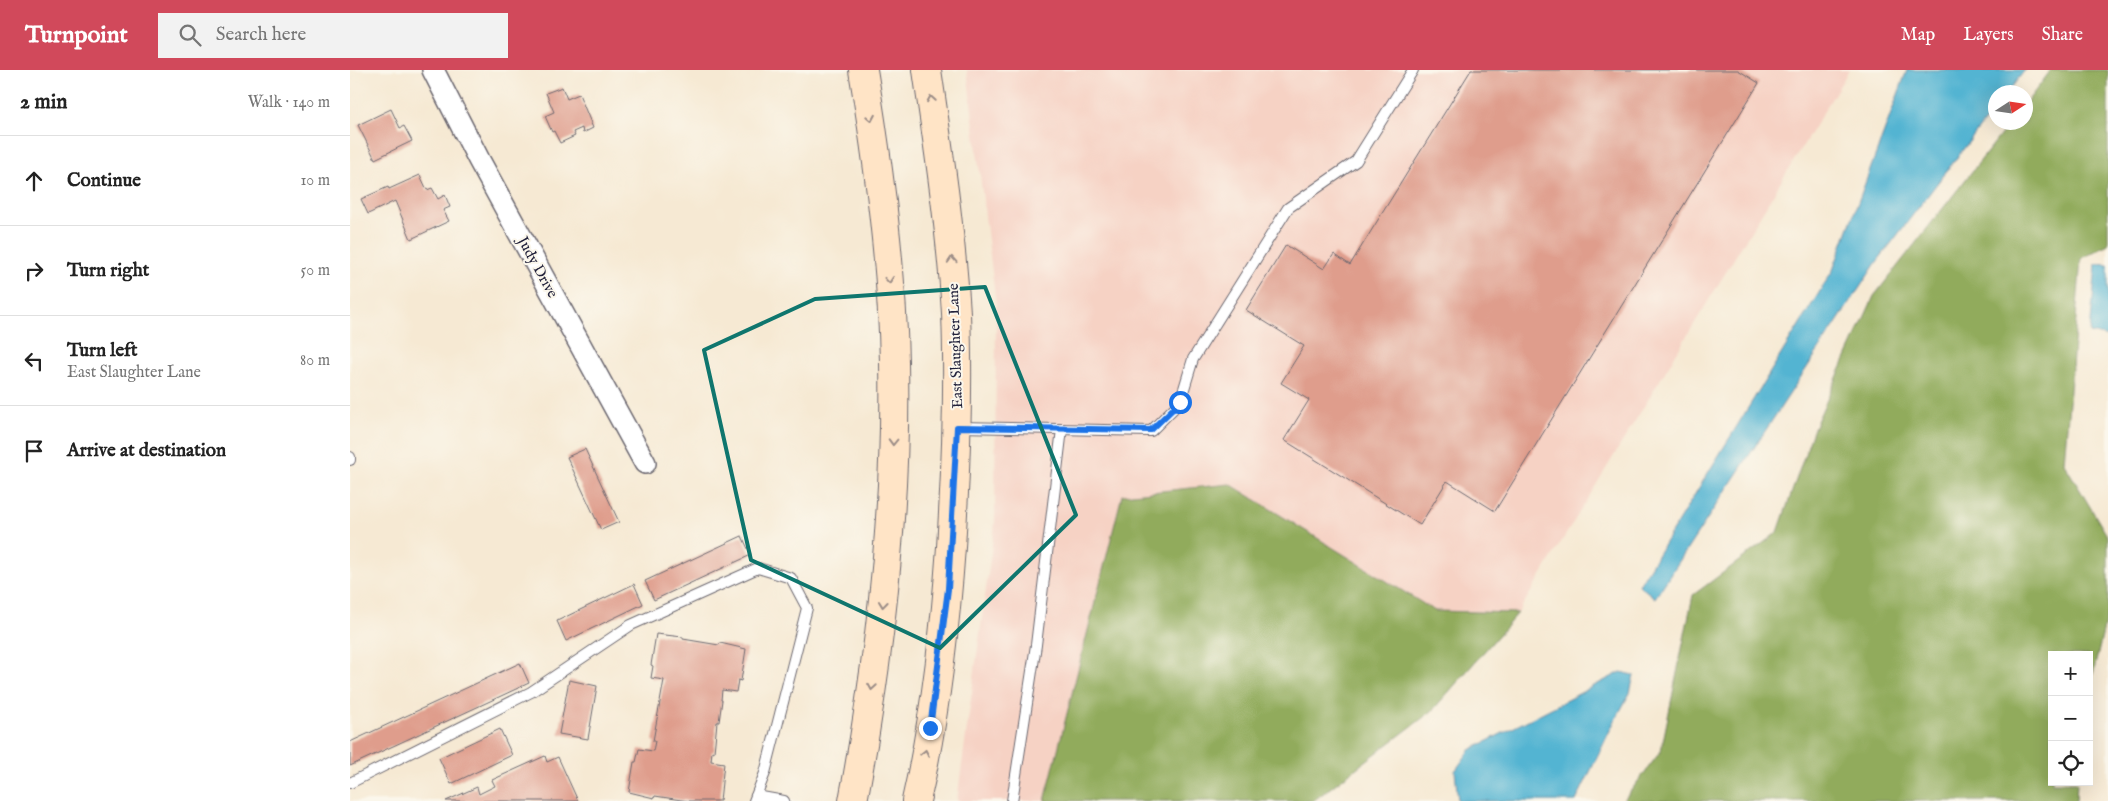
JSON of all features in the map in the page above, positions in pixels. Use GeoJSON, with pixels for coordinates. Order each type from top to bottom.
{"type":"FeatureCollection","features":[{"type":"Feature","properties":{"kind":"main road"},"geometry":{"type":"LineString","coordinates":[[852,801],[872,690],[884,596],[894,416],[894,362],[886,250],[874,133],[863,70]]}},
{"type":"Feature","properties":{"kind":"main road","name":"East Slaughter Lane"},"geometry":{"type":"LineString","coordinates":[[916,801],[930,728],[946,609],[953,520],[957,427],[956,313],[950,246],[927,70]]}},
{"type":"Feature","properties":{"kind":"street","name":"Judy Drive"},"geometry":{"type":"LineString","coordinates":[[433,70],[479,160],[645,463]]}},
{"type":"Feature","properties":{"kind":"lane"},"geometry":{"type":"LineString","coordinates":[[957,427],[1151,430],[1180,402],[1193,359],[1288,208],[1356,161],[1413,70]]}},
{"type":"Feature","properties":{"kind":"lane"},"geometry":{"type":"LineString","coordinates":[[1012,801],[1036,645],[1062,429]]}},
{"type":"Feature","properties":{"kind":"lane"},"geometry":{"type":"LineString","coordinates":[[350,783],[531,692],[631,625],[758,568],[791,578],[807,608],[765,773],[756,798],[784,801]]}},
{"type":"Feature","properties":{"kind":"highlighted area"},"geometry":{"type":"Polygon","coordinates":[[[985,287],[1076,515],[940,648],[751,560],[704,350],[815,299],[985,287]]]}},
{"type":"Feature","properties":{"kind":"shaded area"},"geometry":{"type":"Polygon","coordinates":[[[967,70],[1849,70],[1518,613],[1435,611],[1230,484],[1122,495],[1045,801],[957,801],[995,523],[996,304],[967,70]]]}},
{"type":"Feature","properties":{"kind":"green space"},"geometry":{"type":"Polygon","coordinates":[[[2051,70],[2108,70],[2108,244],[2081,259],[2064,463],[2108,537],[2108,611],[2093,674],[2093,651],[2048,651],[2048,786],[2077,786],[2076,801],[1623,801],[1661,751],[1693,595],[1778,532],[1814,428],[1874,296],[2004,130],[2033,130],[2033,94],[2051,70]]]}},
{"type":"Feature","properties":{"kind":"green space"},"geometry":{"type":"Polygon","coordinates":[[[1230,484],[1435,611],[1518,613],[1432,711],[1313,801],[1045,801],[1122,495],[1230,484]]]}},
{"type":"Feature","properties":{"kind":"water"},"geometry":{"type":"Polygon","coordinates":[[[1907,70],[2025,70],[2013,85],[1988,85],[1988,117],[1876,263],[1655,598],[1639,585],[1833,270],[1907,70]]]}},
{"type":"Feature","properties":{"kind":"water"},"geometry":{"type":"Polygon","coordinates":[[[2096,264],[2108,265],[2108,337],[2090,333],[2096,264]]]}},
{"type":"Feature","properties":{"kind":"water"},"geometry":{"type":"Polygon","coordinates":[[[1621,672],[1634,675],[1630,693],[1576,801],[1458,801],[1455,771],[1470,750],[1621,672]]]}},
{"type":"Feature","properties":{"kind":"building"},"geometry":{"type":"Polygon","coordinates":[[[1471,70],[1738,70],[1759,83],[1495,511],[1447,481],[1420,525],[1284,440],[1309,400],[1281,383],[1304,346],[1246,310],[1286,245],[1324,269],[1334,254],[1350,265],[1471,70]]]}},
{"type":"Feature","properties":{"kind":"building"},"geometry":{"type":"Polygon","coordinates":[[[562,87],[567,99],[579,94],[593,128],[583,133],[582,128],[573,132],[575,136],[560,143],[554,131],[552,132],[545,116],[554,112],[546,93],[562,87]]]}},
{"type":"Feature","properties":{"kind":"building"},"geometry":{"type":"Polygon","coordinates":[[[391,109],[400,128],[404,126],[412,141],[375,159],[358,125],[391,109]]]}},
{"type":"Feature","properties":{"kind":"building"},"geometry":{"type":"Polygon","coordinates":[[[420,175],[427,190],[432,188],[438,199],[445,195],[450,207],[443,210],[449,221],[411,239],[395,201],[368,214],[361,199],[420,175]]]}},
{"type":"Feature","properties":{"kind":"building"},"geometry":{"type":"Polygon","coordinates":[[[585,449],[619,522],[601,530],[567,457],[585,449]]]}},
{"type":"Feature","properties":{"kind":"building"},"geometry":{"type":"Polygon","coordinates":[[[742,536],[751,555],[654,600],[645,581],[742,536]]]}},
{"type":"Feature","properties":{"kind":"building"},"geometry":{"type":"Polygon","coordinates":[[[634,584],[643,604],[566,641],[557,621],[634,584]]]}},
{"type":"Feature","properties":{"kind":"building"},"geometry":{"type":"Polygon","coordinates":[[[656,634],[683,637],[683,639],[719,645],[720,643],[746,649],[741,681],[738,680],[736,692],[722,690],[719,722],[717,722],[714,752],[712,751],[711,761],[724,763],[720,801],[688,801],[655,796],[654,798],[629,792],[634,762],[636,762],[639,749],[653,751],[655,741],[653,741],[664,680],[651,678],[656,634]]]}},
{"type":"Feature","properties":{"kind":"building"},"geometry":{"type":"Polygon","coordinates":[[[520,663],[529,683],[350,766],[350,742],[520,663]]]}},
{"type":"Feature","properties":{"kind":"building"},"geometry":{"type":"Polygon","coordinates":[[[569,680],[597,686],[588,739],[559,734],[569,680]]]}},
{"type":"Feature","properties":{"kind":"building"},"geometry":{"type":"Polygon","coordinates":[[[500,729],[512,755],[451,784],[439,758],[500,729]]]}},
{"type":"Feature","properties":{"kind":"building"},"geometry":{"type":"Polygon","coordinates":[[[545,756],[547,762],[558,757],[578,801],[446,801],[477,787],[479,794],[495,786],[492,780],[545,756]]]}},
{"type":"Feature","properties":{"kind":"route"},"geometry":{"type":"LineString","coordinates":[[930,728],[948,589],[957,427],[1151,430],[1180,402]]}}]}
